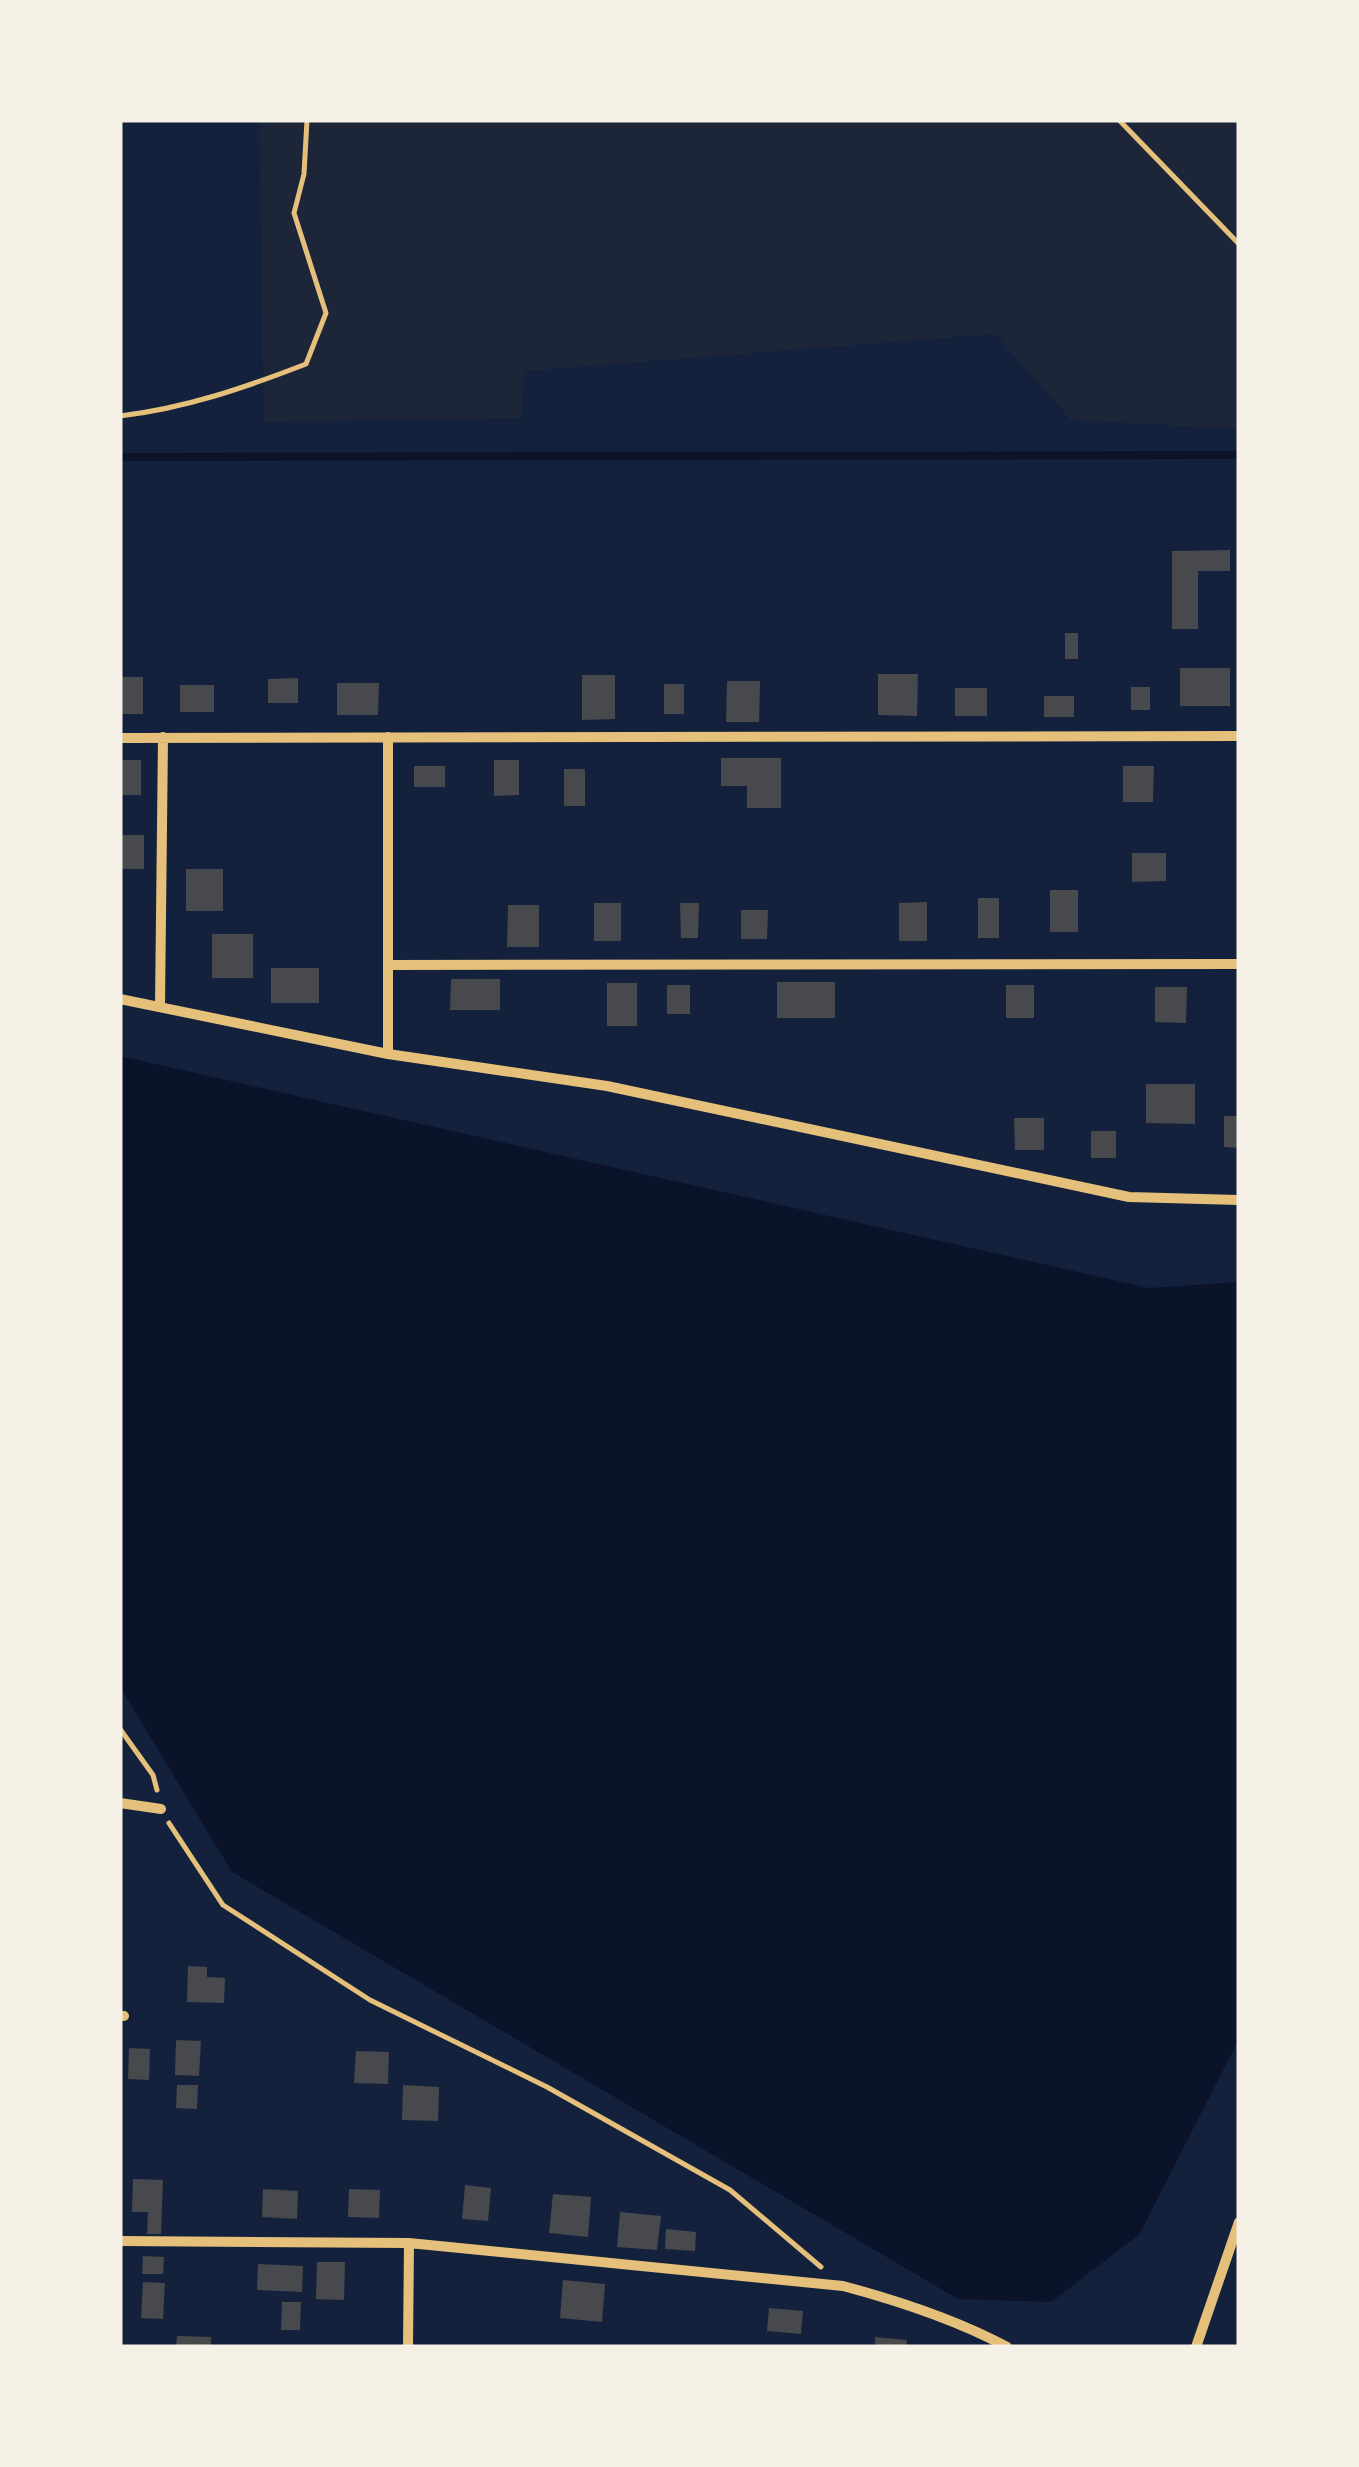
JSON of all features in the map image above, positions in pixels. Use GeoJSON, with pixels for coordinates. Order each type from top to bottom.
{"type":"FeatureCollection","features":[{"type":"Feature","properties":{"kind":"street"},"geometry":{"type":"LineString","coordinates":[[120,738],[1239,736]]}},
{"type":"Feature","properties":{"kind":"street"},"geometry":{"type":"LineString","coordinates":[[160,1006],[163,737]]}},
{"type":"Feature","properties":{"kind":"street"},"geometry":{"type":"LineString","coordinates":[[388,737],[388,1054]]}},
{"type":"Feature","properties":{"kind":"street"},"geometry":{"type":"LineString","coordinates":[[388,965],[1239,964]]}},
{"type":"Feature","properties":{"kind":"street"},"geometry":{"type":"LineString","coordinates":[[120,1000],[388,1054],[608,1086],[1128,1196],[1239,1200]]}},
{"type":"Feature","properties":{"kind":"street"},"geometry":{"type":"LineString","coordinates":[[120,1803],[161,1809]]}},
{"type":"Feature","properties":{"kind":"street"},"geometry":{"type":"LineString","coordinates":[[1197,2347],[1239,2222]]}},
{"type":"Feature","properties":{"kind":"street"},"geometry":{"type":"LineString","coordinates":[[120,2241],[409,2243],[843,2286],[976,2330],[1006,2347]]}},
{"type":"Feature","properties":{"kind":"street"},"geometry":{"type":"LineString","coordinates":[[408,2347],[409,2243]]}},
{"type":"Feature","properties":{"kind":"path"},"geometry":{"type":"LineString","coordinates":[[120,416],[170,410],[306,364],[326,314],[294,214],[304,174],[306,120]]}},
{"type":"Feature","properties":{"kind":"path"},"geometry":{"type":"LineString","coordinates":[[1119,120],[1239,244]]}},
{"type":"Feature","properties":{"kind":"path"},"geometry":{"type":"LineString","coordinates":[[120,1729],[154,1775],[161,1809],[224,1905],[370,2000],[546,2087],[730,2190],[843,2286]]}},
{"type":"Feature","properties":{"kind":"shaded area"},"geometry":{"type":"Polygon","coordinates":[[[259,120],[1239,120],[1239,429],[1071,420],[995,334],[525,371],[521,418],[264,422],[259,120]]]}},
{"type":"Feature","properties":{"kind":"shaded area"},"geometry":{"type":"Polygon","coordinates":[[[120,1056],[1149,1288],[1239,1282],[1239,2039],[1139,2235],[1051,2302],[958,2299],[232,1872],[120,1687],[120,1056]]]}},
{"type":"Feature","properties":{"kind":"building"},"geometry":{"type":"Polygon","coordinates":[[[1230,550],[1230,571],[1198,571],[1198,629],[1172,629],[1172,551],[1230,550]]]}},
{"type":"Feature","properties":{"kind":"building"},"geometry":{"type":"Polygon","coordinates":[[[1065,633],[1078,633],[1078,659],[1065,659],[1065,633]]]}},
{"type":"Feature","properties":{"kind":"building"},"geometry":{"type":"Polygon","coordinates":[[[1180,668],[1230,668],[1230,706],[1180,706],[1180,668]]]}},
{"type":"Feature","properties":{"kind":"building"},"geometry":{"type":"Polygon","coordinates":[[[878,674],[918,674],[917,716],[878,715],[878,674]]]}},
{"type":"Feature","properties":{"kind":"building"},"geometry":{"type":"Polygon","coordinates":[[[582,675],[615,675],[615,719],[582,720],[582,675]]]}},
{"type":"Feature","properties":{"kind":"building"},"geometry":{"type":"Polygon","coordinates":[[[120,677],[143,677],[143,714],[120,714],[120,677]]]}},
{"type":"Feature","properties":{"kind":"building"},"geometry":{"type":"Polygon","coordinates":[[[298,678],[298,703],[268,703],[268,679],[298,678]]]}},
{"type":"Feature","properties":{"kind":"building"},"geometry":{"type":"Polygon","coordinates":[[[727,681],[760,681],[759,722],[726,722],[727,681]]]}},
{"type":"Feature","properties":{"kind":"building"},"geometry":{"type":"Polygon","coordinates":[[[337,683],[379,683],[378,715],[337,715],[337,683]]]}},
{"type":"Feature","properties":{"kind":"building"},"geometry":{"type":"Polygon","coordinates":[[[664,684],[684,684],[684,714],[664,714],[664,684]]]}},
{"type":"Feature","properties":{"kind":"building"},"geometry":{"type":"Polygon","coordinates":[[[180,685],[214,685],[214,712],[180,712],[180,685]]]}},
{"type":"Feature","properties":{"kind":"building"},"geometry":{"type":"Polygon","coordinates":[[[1131,687],[1150,687],[1150,710],[1131,710],[1131,687]]]}},
{"type":"Feature","properties":{"kind":"building"},"geometry":{"type":"Polygon","coordinates":[[[955,688],[987,688],[987,716],[955,716],[955,688]]]}},
{"type":"Feature","properties":{"kind":"building"},"geometry":{"type":"Polygon","coordinates":[[[1044,696],[1074,696],[1074,717],[1044,717],[1044,696]]]}},
{"type":"Feature","properties":{"kind":"building"},"geometry":{"type":"Polygon","coordinates":[[[721,758],[781,758],[781,808],[747,808],[747,786],[721,786],[721,758]]]}},
{"type":"Feature","properties":{"kind":"building"},"geometry":{"type":"Polygon","coordinates":[[[120,760],[141,760],[141,795],[120,795],[120,760]]]}},
{"type":"Feature","properties":{"kind":"building"},"geometry":{"type":"Polygon","coordinates":[[[494,760],[519,760],[519,795],[494,796],[494,760]]]}},
{"type":"Feature","properties":{"kind":"building"},"geometry":{"type":"Polygon","coordinates":[[[414,766],[445,766],[445,787],[414,787],[414,766]]]}},
{"type":"Feature","properties":{"kind":"building"},"geometry":{"type":"Polygon","coordinates":[[[1123,766],[1154,766],[1153,802],[1123,802],[1123,766]]]}},
{"type":"Feature","properties":{"kind":"building"},"geometry":{"type":"Polygon","coordinates":[[[564,769],[585,769],[585,806],[564,806],[564,769]]]}},
{"type":"Feature","properties":{"kind":"building"},"geometry":{"type":"Polygon","coordinates":[[[120,835],[144,835],[144,869],[120,869],[120,835]]]}},
{"type":"Feature","properties":{"kind":"building"},"geometry":{"type":"Polygon","coordinates":[[[1132,853],[1166,853],[1166,881],[1132,882],[1132,853]]]}},
{"type":"Feature","properties":{"kind":"building"},"geometry":{"type":"Polygon","coordinates":[[[186,869],[223,869],[223,911],[186,911],[186,869]]]}},
{"type":"Feature","properties":{"kind":"building"},"geometry":{"type":"Polygon","coordinates":[[[1050,890],[1078,890],[1078,932],[1050,932],[1050,890]]]}},
{"type":"Feature","properties":{"kind":"building"},"geometry":{"type":"Polygon","coordinates":[[[978,898],[999,898],[999,938],[978,938],[978,898]]]}},
{"type":"Feature","properties":{"kind":"building"},"geometry":{"type":"Polygon","coordinates":[[[927,902],[927,941],[899,941],[899,903],[927,902]]]}},
{"type":"Feature","properties":{"kind":"building"},"geometry":{"type":"Polygon","coordinates":[[[594,903],[621,903],[621,941],[594,941],[594,903]]]}},
{"type":"Feature","properties":{"kind":"building"},"geometry":{"type":"Polygon","coordinates":[[[680,903],[699,903],[698,938],[681,938],[680,903]]]}},
{"type":"Feature","properties":{"kind":"building"},"geometry":{"type":"Polygon","coordinates":[[[508,905],[539,905],[539,947],[507,947],[508,905]]]}},
{"type":"Feature","properties":{"kind":"building"},"geometry":{"type":"Polygon","coordinates":[[[741,910],[768,910],[767,939],[741,939],[741,910]]]}},
{"type":"Feature","properties":{"kind":"building"},"geometry":{"type":"Polygon","coordinates":[[[212,934],[253,934],[253,978],[212,978],[212,934]]]}},
{"type":"Feature","properties":{"kind":"building"},"geometry":{"type":"Polygon","coordinates":[[[271,968],[319,968],[319,1003],[271,1003],[271,968]]]}},
{"type":"Feature","properties":{"kind":"building"},"geometry":{"type":"Polygon","coordinates":[[[451,979],[500,979],[500,1010],[450,1010],[451,979]]]}},
{"type":"Feature","properties":{"kind":"building"},"geometry":{"type":"Polygon","coordinates":[[[777,982],[835,982],[835,1018],[777,1018],[777,982]]]}},
{"type":"Feature","properties":{"kind":"building"},"geometry":{"type":"Polygon","coordinates":[[[607,983],[637,983],[637,1026],[607,1026],[607,983]]]}},
{"type":"Feature","properties":{"kind":"building"},"geometry":{"type":"Polygon","coordinates":[[[667,985],[690,985],[690,1014],[667,1014],[667,985]]]}},
{"type":"Feature","properties":{"kind":"building"},"geometry":{"type":"Polygon","coordinates":[[[1006,985],[1034,985],[1034,1018],[1006,1018],[1006,985]]]}},
{"type":"Feature","properties":{"kind":"building"},"geometry":{"type":"Polygon","coordinates":[[[1155,987],[1187,987],[1186,1023],[1155,1022],[1155,987]]]}},
{"type":"Feature","properties":{"kind":"building"},"geometry":{"type":"Polygon","coordinates":[[[1146,1084],[1195,1084],[1195,1124],[1146,1123],[1146,1084]]]}},
{"type":"Feature","properties":{"kind":"building"},"geometry":{"type":"Polygon","coordinates":[[[1224,1116],[1239,1116],[1239,1148],[1224,1147],[1224,1116]]]}},
{"type":"Feature","properties":{"kind":"building"},"geometry":{"type":"Polygon","coordinates":[[[1014,1118],[1044,1118],[1044,1150],[1015,1150],[1014,1118]]]}},
{"type":"Feature","properties":{"kind":"building"},"geometry":{"type":"Polygon","coordinates":[[[1091,1131],[1116,1131],[1116,1158],[1091,1158],[1091,1131]]]}},
{"type":"Feature","properties":{"kind":"building"},"geometry":{"type":"Polygon","coordinates":[[[188,1966],[207,1967],[207,1977],[225,1978],[224,2003],[187,2002],[188,1966]]]}},
{"type":"Feature","properties":{"kind":"building"},"geometry":{"type":"Polygon","coordinates":[[[176,2040],[201,2041],[199,2076],[175,2075],[176,2040]]]}},
{"type":"Feature","properties":{"kind":"building"},"geometry":{"type":"Polygon","coordinates":[[[129,2048],[150,2049],[149,2080],[128,2079],[129,2048]]]}},
{"type":"Feature","properties":{"kind":"building"},"geometry":{"type":"Polygon","coordinates":[[[356,2051],[389,2052],[388,2084],[354,2083],[356,2051]]]}},
{"type":"Feature","properties":{"kind":"building"},"geometry":{"type":"Polygon","coordinates":[[[177,2085],[198,2085],[197,2109],[176,2108],[177,2085]]]}},
{"type":"Feature","properties":{"kind":"building"},"geometry":{"type":"Polygon","coordinates":[[[403,2085],[439,2087],[438,2121],[402,2120],[403,2085]]]}},
{"type":"Feature","properties":{"kind":"building"},"geometry":{"type":"Polygon","coordinates":[[[133,2179],[163,2180],[161,2234],[147,2234],[148,2212],[132,2212],[133,2179]]]}},
{"type":"Feature","properties":{"kind":"building"},"geometry":{"type":"Polygon","coordinates":[[[465,2185],[491,2188],[488,2221],[462,2219],[465,2185]]]}},
{"type":"Feature","properties":{"kind":"building"},"geometry":{"type":"Polygon","coordinates":[[[263,2189],[298,2191],[297,2219],[262,2217],[263,2189]]]}},
{"type":"Feature","properties":{"kind":"building"},"geometry":{"type":"Polygon","coordinates":[[[349,2189],[380,2190],[379,2218],[348,2217],[349,2189]]]}},
{"type":"Feature","properties":{"kind":"building"},"geometry":{"type":"Polygon","coordinates":[[[553,2194],[591,2197],[588,2237],[549,2233],[553,2194]]]}},
{"type":"Feature","properties":{"kind":"building"},"geometry":{"type":"Polygon","coordinates":[[[620,2212],[661,2216],[657,2250],[617,2247],[620,2212]]]}},
{"type":"Feature","properties":{"kind":"building"},"geometry":{"type":"Polygon","coordinates":[[[666,2229],[696,2232],[695,2251],[665,2249],[666,2229]]]}},
{"type":"Feature","properties":{"kind":"building"},"geometry":{"type":"Polygon","coordinates":[[[143,2256],[164,2257],[163,2274],[142,2274],[143,2256]]]}},
{"type":"Feature","properties":{"kind":"building"},"geometry":{"type":"Polygon","coordinates":[[[317,2262],[345,2262],[344,2300],[316,2299],[317,2262]]]}},
{"type":"Feature","properties":{"kind":"building"},"geometry":{"type":"Polygon","coordinates":[[[258,2264],[303,2266],[302,2292],[257,2290],[258,2264]]]}},
{"type":"Feature","properties":{"kind":"building"},"geometry":{"type":"Polygon","coordinates":[[[563,2280],[605,2284],[602,2322],[560,2318],[563,2280]]]}},
{"type":"Feature","properties":{"kind":"building"},"geometry":{"type":"Polygon","coordinates":[[[143,2282],[165,2283],[163,2319],[141,2318],[143,2282]]]}},
{"type":"Feature","properties":{"kind":"building"},"geometry":{"type":"Polygon","coordinates":[[[282,2302],[301,2302],[300,2330],[281,2330],[282,2302]]]}},
{"type":"Feature","properties":{"kind":"building"},"geometry":{"type":"Polygon","coordinates":[[[769,2308],[803,2311],[801,2334],[767,2331],[769,2308]]]}},
{"type":"Feature","properties":{"kind":"building"},"geometry":{"type":"Polygon","coordinates":[[[177,2336],[211,2337],[211,2347],[176,2347],[177,2336]]]}},
{"type":"Feature","properties":{"kind":"building"},"geometry":{"type":"Polygon","coordinates":[[[875,2337],[907,2340],[906,2347],[875,2347],[875,2337]]]}},
{"type":"Feature","properties":{"kind":"waterway"},"geometry":{"type":"LineString","coordinates":[[120,457],[1239,455]]}}]}
